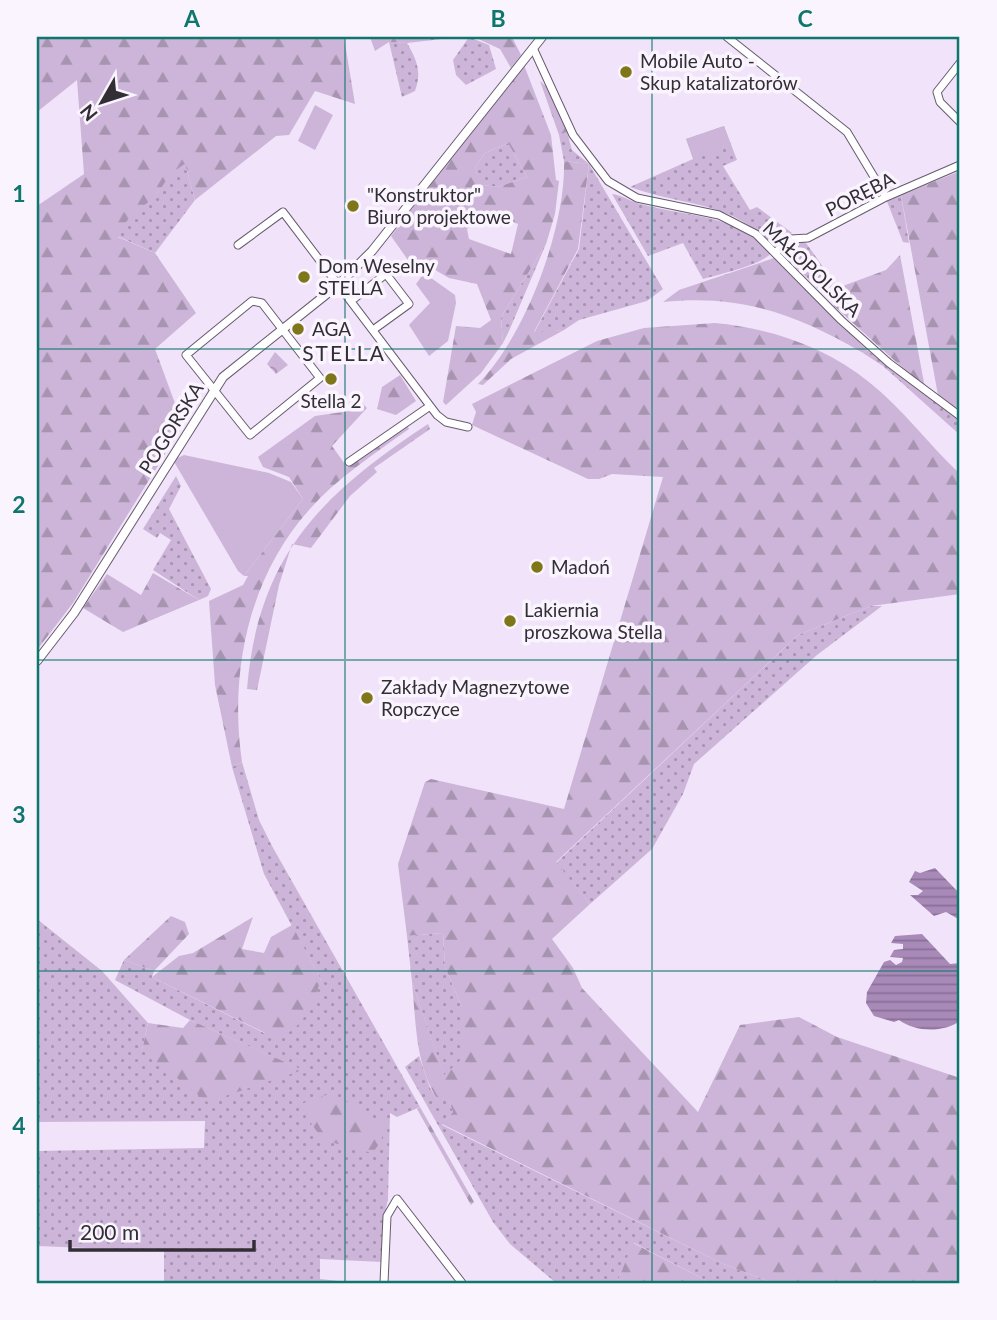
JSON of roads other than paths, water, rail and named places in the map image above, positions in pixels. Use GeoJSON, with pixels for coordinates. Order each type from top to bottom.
{"type":"FeatureCollection","features":[{"type":"Feature","properties":{"kind":"street","name":"POGORSKA"},"geometry":{"type":"LineString","coordinates":[[37,661],[74,613],[223,377],[338,285],[401,218],[542,37]]}},
{"type":"Feature","properties":{"kind":"street"},"geometry":{"type":"LineString","coordinates":[[727,37],[847,132],[886,197]]}},
{"type":"Feature","properties":{"kind":"street","name":"MAŁOPOLSKA"},"geometry":{"type":"LineString","coordinates":[[533,48],[573,135],[608,181],[637,198],[719,215],[748,228],[777,251],[841,320],[889,363],[960,416]]}},
{"type":"Feature","properties":{"kind":"street"},"geometry":{"type":"LineString","coordinates":[[960,63],[937,92],[940,102],[960,122]]}},
{"type":"Feature","properties":{"kind":"street","name":"PORĘBA"},"geometry":{"type":"LineString","coordinates":[[777,251],[791,239],[808,238],[886,197],[960,165]]}},
{"type":"Feature","properties":{"kind":"street"},"geometry":{"type":"LineString","coordinates":[[238,245],[283,212],[430,406],[446,422],[468,426]]}},
{"type":"Feature","properties":{"kind":"street"},"geometry":{"type":"LineString","coordinates":[[351,301],[386,274],[409,304],[373,330]]}},
{"type":"Feature","properties":{"kind":"street"},"geometry":{"type":"LineString","coordinates":[[252,301],[257,301],[282,330],[320,378],[250,435],[186,355],[252,301]]}},
{"type":"Feature","properties":{"kind":"street"},"geometry":{"type":"LineString","coordinates":[[349,462],[430,406]]}},
{"type":"Feature","properties":{"kind":"street"},"geometry":{"type":"LineString","coordinates":[[384,1283],[387,1216],[397,1199],[462,1283]]}},
{"type":"Feature","properties":{"kind":"place","name":"Mobile Auto - Skup katalizatorów"},"geometry":{"type":"Point","coordinates":[626,72]}},
{"type":"Feature","properties":{"kind":"place","name":"\"Konstruktor\" Biuro projektowe"},"geometry":{"type":"Point","coordinates":[353,206]}},
{"type":"Feature","properties":{"kind":"place","name":"Dom Weselny STELLA"},"geometry":{"type":"Point","coordinates":[304,277]}},
{"type":"Feature","properties":{"kind":"place","name":"AGA"},"geometry":{"type":"Point","coordinates":[298,329]}},
{"type":"Feature","properties":{"kind":"place","name":"Stella 2"},"geometry":{"type":"Point","coordinates":[331,379]}},
{"type":"Feature","properties":{"kind":"place","name":"Madoń"},"geometry":{"type":"Point","coordinates":[537,567]}},
{"type":"Feature","properties":{"kind":"place","name":"Lakiernia proszkowa Stella"},"geometry":{"type":"Point","coordinates":[510,621]}},
{"type":"Feature","properties":{"kind":"place","name":"Zakłady Magnezytowe Ropczyce"},"geometry":{"type":"Point","coordinates":[367,698]}},
{"type":"Feature","properties":{"kind":"district","name":"STELLA"},"geometry":{"type":"Point","coordinates":[344,354]}}]}
